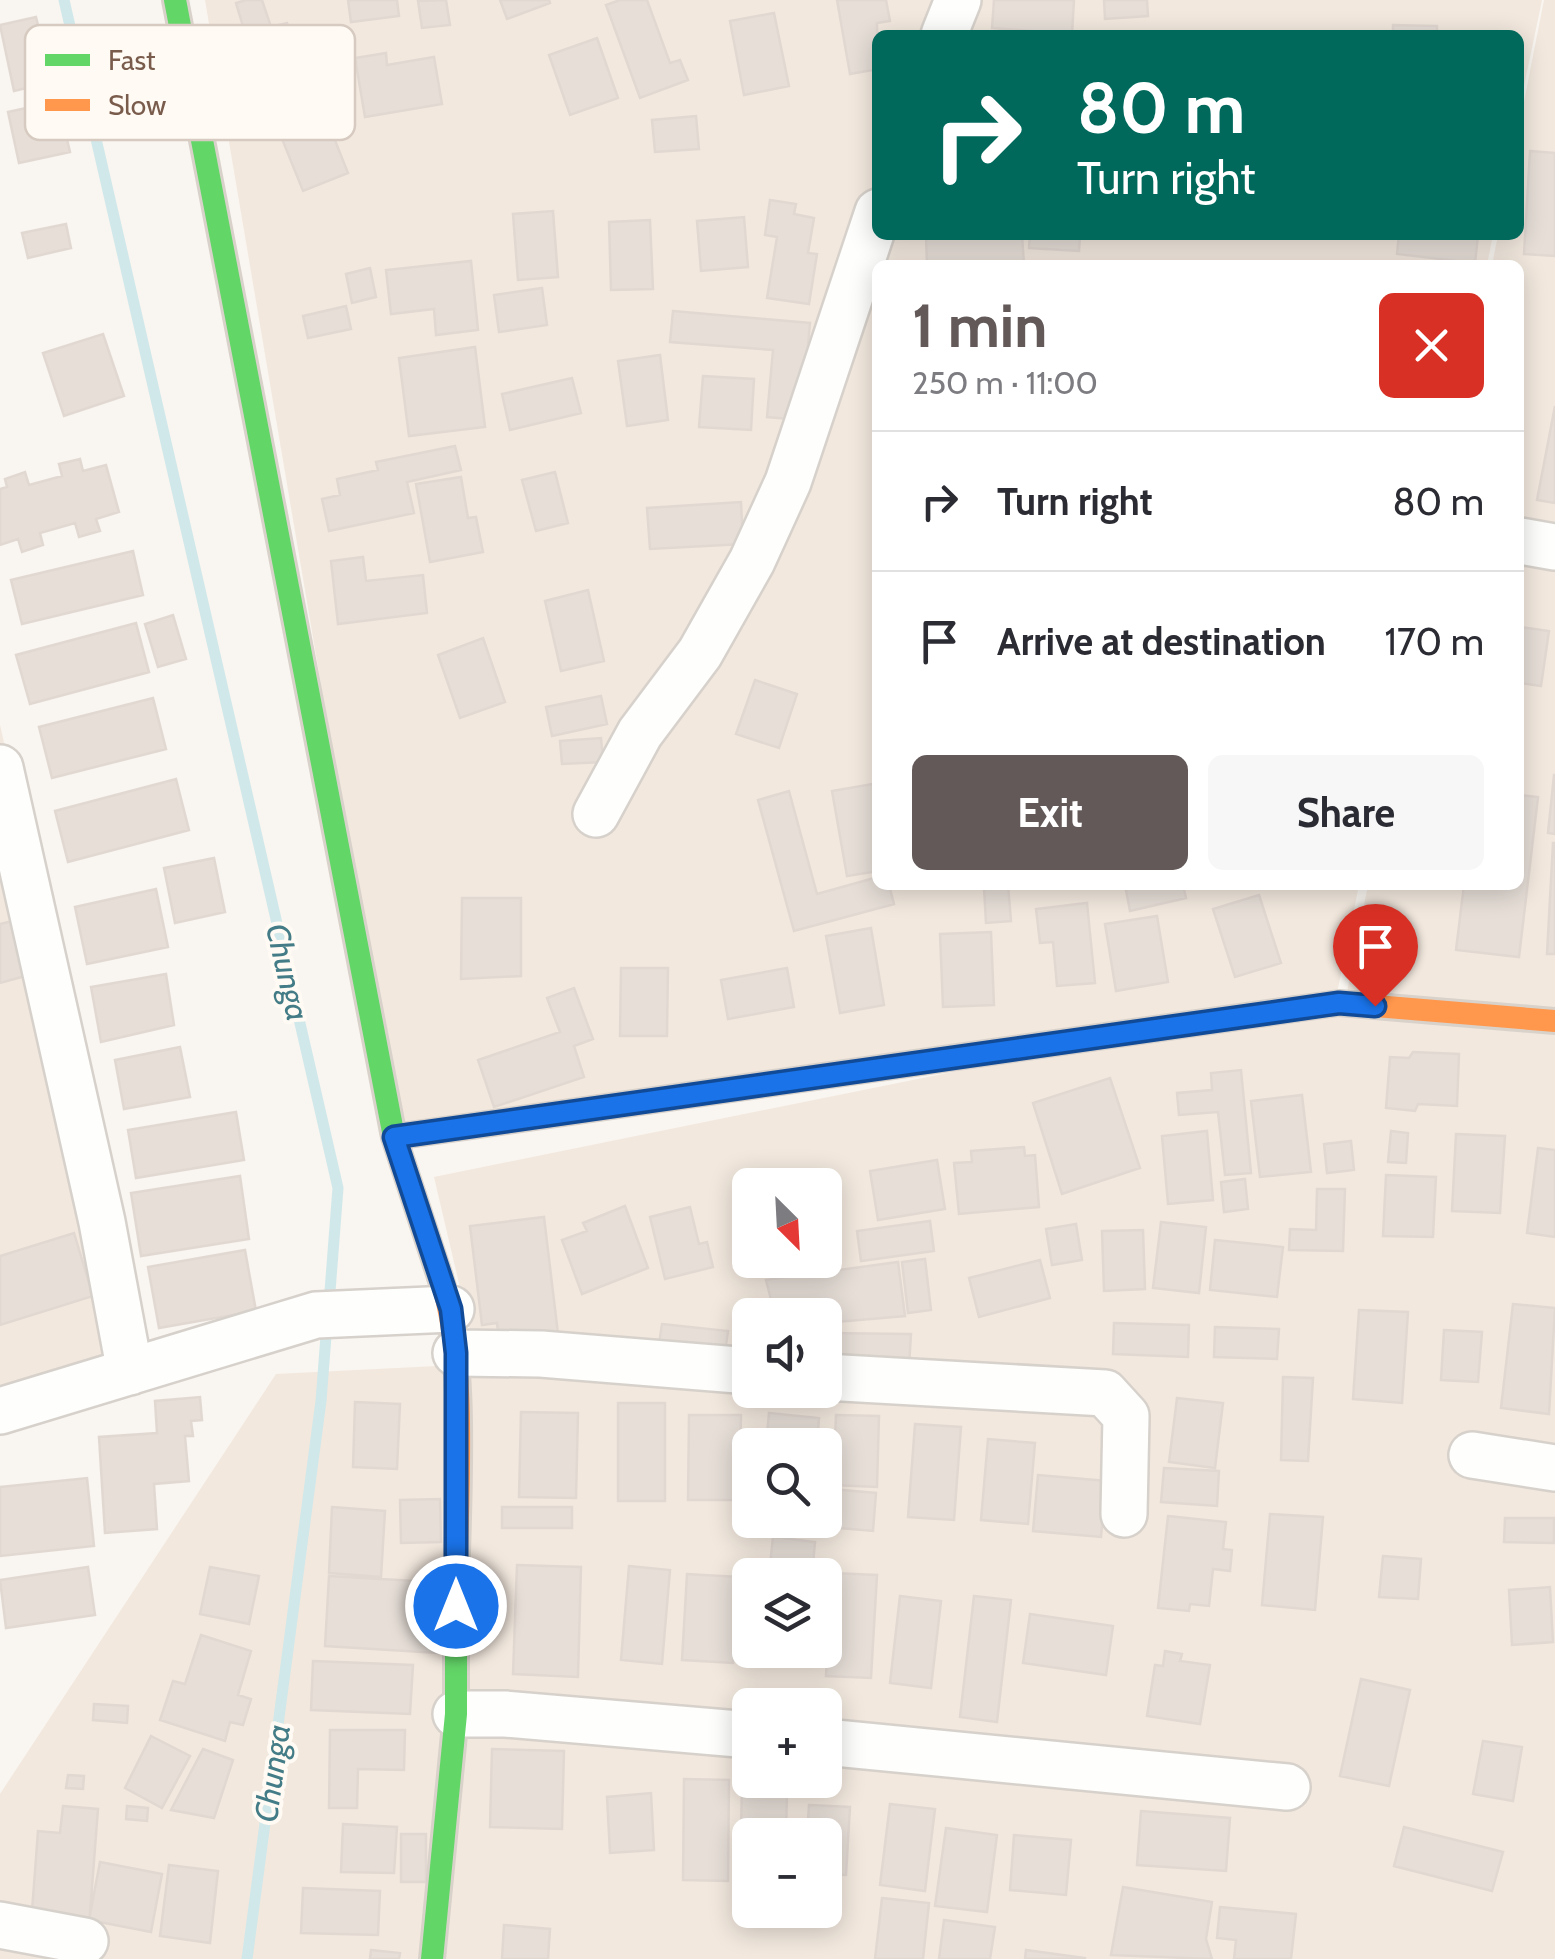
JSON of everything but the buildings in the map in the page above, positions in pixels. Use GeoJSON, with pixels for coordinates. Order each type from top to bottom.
{"type":"FeatureCollection","features":[{"type":"Feature","properties":{"kind":"street"},"geometry":{"type":"LineString","coordinates":[[175,0],[180,25]]}},
{"type":"Feature","properties":{"kind":"street"},"geometry":{"type":"LineString","coordinates":[[946,30],[958,0]]}},
{"type":"Feature","properties":{"kind":"street"},"geometry":{"type":"LineString","coordinates":[[202,140],[394,1137],[451,1309],[456,1353],[456,1714],[432,1959]]}},
{"type":"Feature","properties":{"kind":"street"},"geometry":{"type":"LineString","coordinates":[[596,814],[640,733],[700,653],[752,561],[788,482],[872,230]]}},
{"type":"Feature","properties":{"kind":"street"},"geometry":{"type":"LineString","coordinates":[[1524,542],[1555,548]]}},
{"type":"Feature","properties":{"kind":"street"},"geometry":{"type":"LineString","coordinates":[[0,768],[102,1222],[130,1372]]}},
{"type":"Feature","properties":{"kind":"street"},"geometry":{"type":"LineString","coordinates":[[394,1137],[1339,1003],[1555,1021]]}},
{"type":"Feature","properties":{"kind":"street"},"geometry":{"type":"LineString","coordinates":[[0,1411],[334,1314],[451,1309]]}},
{"type":"Feature","properties":{"kind":"street"},"geometry":{"type":"LineString","coordinates":[[456,1353],[542,1354],[732,1370]]}},
{"type":"Feature","properties":{"kind":"street"},"geometry":{"type":"LineString","coordinates":[[842,1377],[1106,1392],[1126,1416],[1124,1514]]}},
{"type":"Feature","properties":{"kind":"street"},"geometry":{"type":"LineString","coordinates":[[1472,1456],[1555,1468]]}},
{"type":"Feature","properties":{"kind":"street"},"geometry":{"type":"LineString","coordinates":[[456,1714],[506,1714],[732,1733]]}},
{"type":"Feature","properties":{"kind":"street"},"geometry":{"type":"LineString","coordinates":[[842,1744],[1287,1788]]}},
{"type":"Feature","properties":{"kind":"street"},"geometry":{"type":"LineString","coordinates":[[0,1926],[85,1941]]}},
{"type":"Feature","properties":{"kind":"shaded area"},"geometry":{"type":"Polygon","coordinates":[[[205,0],[1542,0],[1524,86],[1524,30],[872,30],[872,240],[1492,240],[1488,260],[872,260],[872,890],[1358,890],[1337,993],[1347,992],[1367,890],[1524,890],[1524,260],[1493,260],[1497,240],[1524,240],[1524,102],[1544,0],[1555,0],[1555,1959],[0,1959],[0,1794],[276,1374],[478,1364],[434,1177],[1327,996],[397,1133],[229,140],[355,140],[355,25],[209,25],[205,0]]]}},
{"type":"Feature","properties":{"kind":"shaded area"},"geometry":{"type":"Polygon","coordinates":[[[0,725],[143,1361],[0,1406],[0,725]]]}},
{"type":"Feature","properties":{"kind":"waterway","name":"Chunga"},"geometry":{"type":"LineString","coordinates":[[64,0],[70,25]]}},
{"type":"Feature","properties":{"kind":"waterway","name":"Chunga"},"geometry":{"type":"LineString","coordinates":[[96,140],[338,1188],[329,1304]]}},
{"type":"Feature","properties":{"kind":"waterway","name":"Chunga"},"geometry":{"type":"LineString","coordinates":[[247,1959],[321,1401],[327,1323]]}},
{"type":"Feature","properties":{"kind":"traffic: fast"},"geometry":{"type":"LineString","coordinates":[[175,0],[180,25]]}},
{"type":"Feature","properties":{"kind":"traffic: fast"},"geometry":{"type":"LineString","coordinates":[[202,140],[394,1137],[440,1277]]}},
{"type":"Feature","properties":{"kind":"traffic: fast"},"geometry":{"type":"LineString","coordinates":[[394,1137],[1295,1009]]}},
{"type":"Feature","properties":{"kind":"traffic: fast"},"geometry":{"type":"LineString","coordinates":[[432,1959],[456,1714],[456,1609]]}},
{"type":"Feature","properties":{"kind":"traffic: slow"},"geometry":{"type":"LineString","coordinates":[[1295,1009],[1339,1003],[1555,1021]]}},
{"type":"Feature","properties":{"kind":"traffic: slow"},"geometry":{"type":"LineString","coordinates":[[440,1277],[449,1313],[458,1396],[456,1609]]}},
{"type":"Feature","properties":{"kind":"route"},"geometry":{"type":"LineString","coordinates":[[456,1606],[456,1353],[451,1309],[394,1137],[1339,1003],[1375,1006]]}}]}
